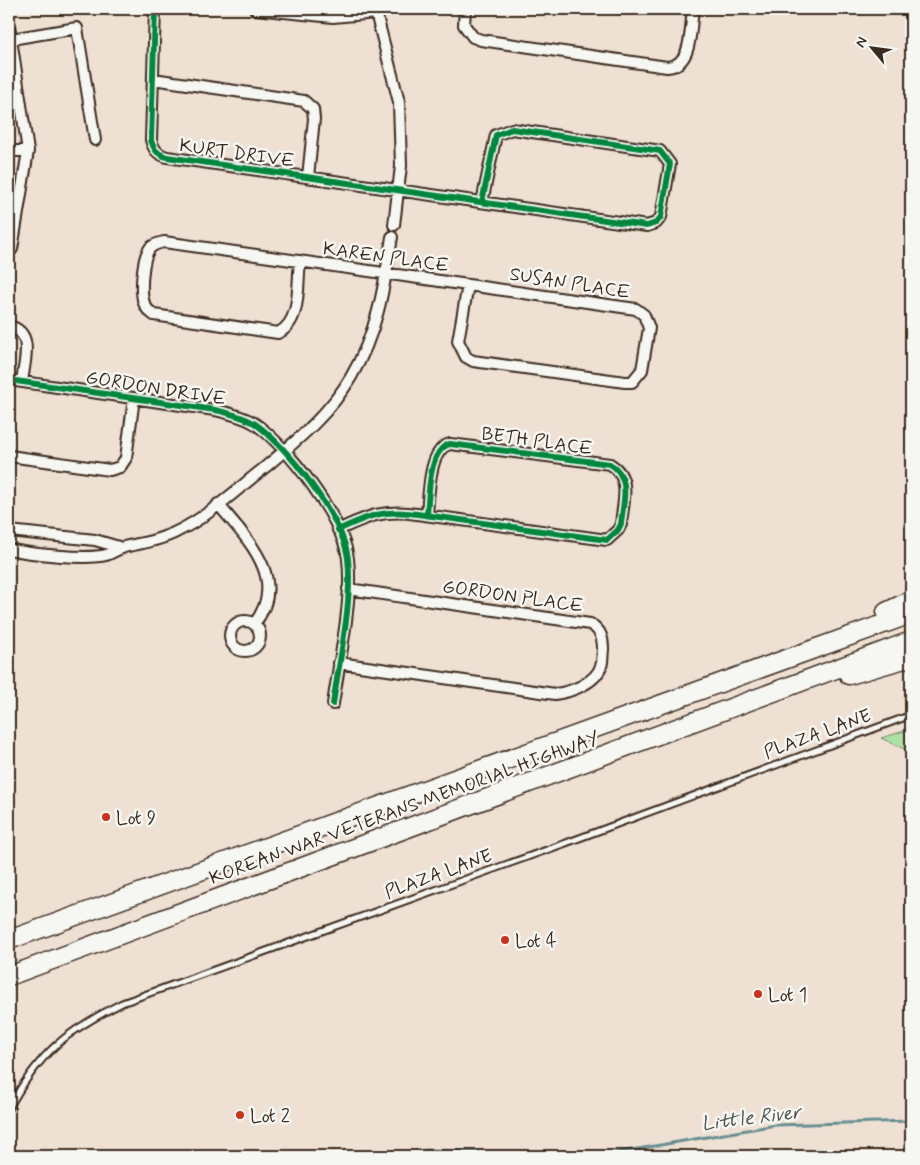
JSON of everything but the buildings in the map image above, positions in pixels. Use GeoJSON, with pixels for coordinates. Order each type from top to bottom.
{"type":"FeatureCollection","features":[{"type":"Feature","properties":{"kind":"highway","name":"KOREAN WAR VETERANS MEMORIAL HIGHWAY"},"geometry":{"type":"LineString","coordinates":[[769,663],[911,600]]}},
{"type":"Feature","properties":{"kind":"highway","name":"KOREAN WAR VETERANS MEMORIAL HIGHWAY"},"geometry":{"type":"LineString","coordinates":[[9,940],[769,663],[911,614]]}},
{"type":"Feature","properties":{"kind":"highway","name":"KOREAN WAR VETERANS MEMORIAL HIGHWAY"},"geometry":{"type":"LineString","coordinates":[[9,976],[911,641]]}},
{"type":"Feature","properties":{"kind":"highway","name":"KOREAN WAR VETERANS MEMORIAL HIGHWAY"},"geometry":{"type":"LineString","coordinates":[[814,677],[846,676],[911,657]]}},
{"type":"Feature","properties":{"kind":"street","name":"KURT DRIVE"},"geometry":{"type":"LineString","coordinates":[[155,9],[151,140],[154,150],[160,155],[308,177],[647,226],[656,223],[661,217],[670,164],[660,151],[512,129],[496,135],[482,202]]}},
{"type":"Feature","properties":{"kind":"street"},"geometry":{"type":"LineString","coordinates":[[255,9],[333,17],[375,11],[399,102],[402,140],[394,225]]}},
{"type":"Feature","properties":{"kind":"street"},"geometry":{"type":"LineString","coordinates":[[465,9],[464,25],[474,37],[481,40],[667,67],[680,63],[686,56],[693,9]]}},
{"type":"Feature","properties":{"kind":"street"},"geometry":{"type":"LineString","coordinates":[[9,26],[28,151],[12,249],[9,248]]}},
{"type":"Feature","properties":{"kind":"street"},"geometry":{"type":"LineString","coordinates":[[11,38],[76,28],[95,140]]}},
{"type":"Feature","properties":{"kind":"street"},"geometry":{"type":"LineString","coordinates":[[153,79],[304,101],[313,109],[314,119],[308,177]]}},
{"type":"Feature","properties":{"kind":"street"},"geometry":{"type":"LineString","coordinates":[[9,151],[28,151]]}},
{"type":"Feature","properties":{"kind":"street"},"geometry":{"type":"LineString","coordinates":[[9,549],[78,556],[106,555],[122,548],[155,540],[177,532],[218,504],[304,435],[328,410],[351,377],[368,343],[381,306],[392,236]]}},
{"type":"Feature","properties":{"kind":"street","name":"KAREN PLACE"},"geometry":{"type":"LineString","coordinates":[[300,261],[294,316],[290,325],[278,333],[154,315],[147,309],[143,300],[143,264],[150,248],[164,242],[300,261],[386,274],[468,285]]}},
{"type":"Feature","properties":{"kind":"street","name":"SUSAN PLACE"},"geometry":{"type":"LineString","coordinates":[[468,285],[636,310],[644,315],[649,328],[642,370],[632,382],[625,382],[473,361],[466,356],[458,341],[468,285]]}},
{"type":"Feature","properties":{"kind":"street"},"geometry":{"type":"LineString","coordinates":[[9,326],[17,328],[24,335],[27,344],[22,382]]}},
{"type":"Feature","properties":{"kind":"street","name":"GORDON DRIVE"},"geometry":{"type":"LineString","coordinates":[[9,380],[214,410],[244,418],[256,424],[285,450],[316,491],[338,530],[348,557],[348,589],[333,704]]}},
{"type":"Feature","properties":{"kind":"street"},"geometry":{"type":"LineString","coordinates":[[9,456],[110,470],[120,467],[126,458],[134,398]]}},
{"type":"Feature","properties":{"kind":"street","name":"BETH PLACE"},"geometry":{"type":"LineString","coordinates":[[338,530],[381,512],[399,511],[427,515],[607,540],[618,530],[620,524],[625,481],[622,473],[610,464],[450,444],[439,450],[434,458],[427,515]]}},
{"type":"Feature","properties":{"kind":"street"},"geometry":{"type":"LineString","coordinates":[[218,504],[257,551],[265,571],[268,600],[264,613],[254,624]]}},
{"type":"Feature","properties":{"kind":"street"},"geometry":{"type":"LineString","coordinates":[[9,531],[94,540],[122,548]]}},
{"type":"Feature","properties":{"kind":"street"},"geometry":{"type":"LineString","coordinates":[[34,535],[38,544],[36,552]]}},
{"type":"Feature","properties":{"kind":"street","name":"GORDON PLACE"},"geometry":{"type":"LineString","coordinates":[[338,663],[555,694],[568,692],[594,678],[602,666],[603,640],[600,631],[590,624],[348,589]]}},
{"type":"Feature","properties":{"kind":"lane","name":"PLAZA LANE"},"geometry":{"type":"LineString","coordinates":[[9,1108],[22,1084],[44,1055],[86,1021],[122,1004],[566,843],[911,714]]}},
{"type":"Feature","properties":{"kind":"green space"},"geometry":{"type":"Polygon","coordinates":[[[911,729],[911,752],[881,738],[911,729]]]}},
{"type":"Feature","properties":{"kind":"waterway","name":"Little River"},"geometry":{"type":"LineString","coordinates":[[597,1156],[776,1125],[911,1121]]}},
{"type":"Feature","properties":{"kind":"waterway","name":"Little River"},"geometry":{"type":"LineString","coordinates":[[403,1156],[428,1150],[563,1156]]}},
{"type":"Feature","properties":{"kind":"cycle path"},"geometry":{"type":"LineString","coordinates":[[155,9],[151,140],[156,151],[167,157],[647,226],[656,223],[661,217],[670,164],[660,151],[512,129],[496,135],[482,202]]}},
{"type":"Feature","properties":{"kind":"cycle path"},"geometry":{"type":"LineString","coordinates":[[9,380],[225,412],[254,423],[282,448],[297,465],[325,505],[336,524],[348,559],[349,593],[333,704]]}},
{"type":"Feature","properties":{"kind":"cycle path"},"geometry":{"type":"LineString","coordinates":[[338,530],[376,515],[395,512],[607,540],[618,530],[621,524],[624,483],[617,469],[610,464],[450,444],[437,455],[434,464],[429,486],[427,515]]}},
{"type":"Feature","properties":{"kind":"place","name":"Lot 9"},"geometry":{"type":"Point","coordinates":[106,817]}},
{"type":"Feature","properties":{"kind":"place","name":"Lot 4"},"geometry":{"type":"Point","coordinates":[505,940]}},
{"type":"Feature","properties":{"kind":"place","name":"Lot 1"},"geometry":{"type":"Point","coordinates":[758,994]}},
{"type":"Feature","properties":{"kind":"place","name":"Lot 2"},"geometry":{"type":"Point","coordinates":[240,1115]}}]}
